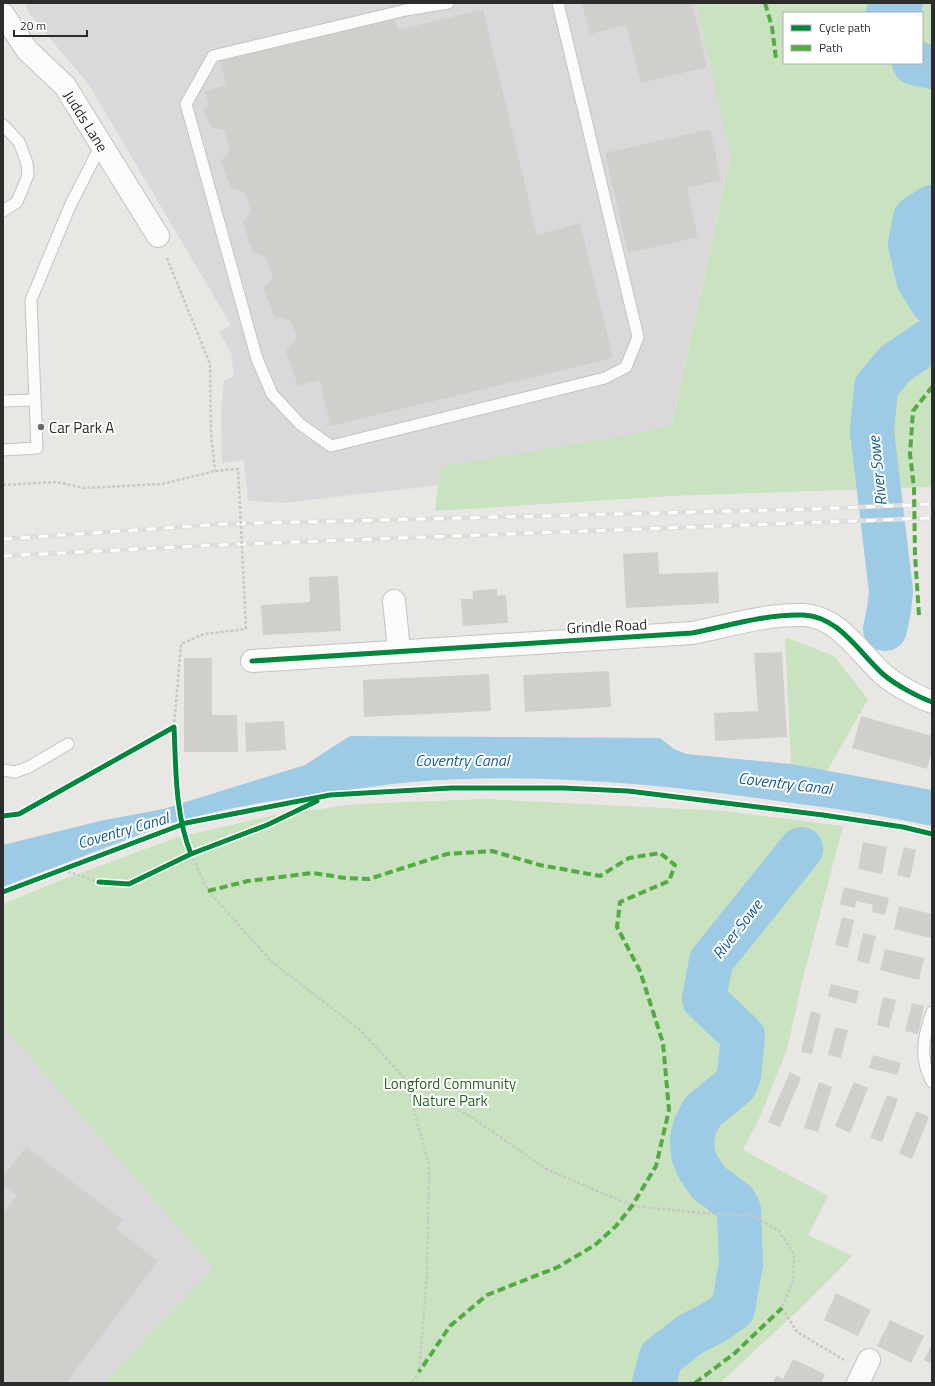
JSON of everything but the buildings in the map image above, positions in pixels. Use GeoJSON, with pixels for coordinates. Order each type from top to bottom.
{"type":"FeatureCollection","features":[{"type":"Feature","properties":{"kind":"street","name":"Judds Lane"},"geometry":{"type":"LineString","coordinates":[[3,14],[26,50],[65,86],[158,236]]}},
{"type":"Feature","properties":{"kind":"street"},"geometry":{"type":"LineString","coordinates":[[394,601],[399,650]]}},
{"type":"Feature","properties":{"kind":"street","name":"Grindle Road"},"geometry":{"type":"LineString","coordinates":[[252,661],[399,650],[692,633],[758,619],[804,615],[819,618],[843,632],[885,676],[923,699],[932,702]]}},
{"type":"Feature","properties":{"kind":"lane"},"geometry":{"type":"LineString","coordinates":[[448,3],[406,10],[213,56],[186,104],[257,359],[272,394],[300,424],[331,446],[605,378],[626,367],[638,336],[558,3]]}},
{"type":"Feature","properties":{"kind":"lane"},"geometry":{"type":"LineString","coordinates":[[3,125],[19,142],[27,163],[28,175],[17,202],[3,211]]}},
{"type":"Feature","properties":{"kind":"lane"},"geometry":{"type":"LineString","coordinates":[[3,450],[37,448],[31,300],[70,206],[101,145]]}},
{"type":"Feature","properties":{"kind":"lane"},"geometry":{"type":"LineString","coordinates":[[3,401],[35,400]]}},
{"type":"Feature","properties":{"kind":"lane"},"geometry":{"type":"LineString","coordinates":[[3,770],[15,772],[29,767],[68,744]]}},
{"type":"Feature","properties":{"kind":"lane"},"geometry":{"type":"LineString","coordinates":[[932,1012],[922,1045],[924,1061],[932,1082]]}},
{"type":"Feature","properties":{"kind":"path"},"geometry":{"type":"LineString","coordinates":[[158,236],[210,364],[210,433],[216,471]]}},
{"type":"Feature","properties":{"kind":"path"},"geometry":{"type":"LineString","coordinates":[[3,485],[56,482],[84,488],[162,484],[216,471],[238,469],[246,629],[204,634],[181,644],[174,727],[175,735]]}},
{"type":"Feature","properties":{"kind":"path"},"geometry":{"type":"LineString","coordinates":[[168,731],[174,727]]}},
{"type":"Feature","properties":{"kind":"path"},"geometry":{"type":"LineString","coordinates":[[189,848],[208,891],[272,962],[359,1029],[406,1080],[473,1118],[546,1170],[632,1206],[755,1217],[779,1231],[794,1254],[793,1281],[782,1308],[797,1332],[863,1371]]}},
{"type":"Feature","properties":{"kind":"path"},"geometry":{"type":"LineString","coordinates":[[184,858],[198,852]]}},
{"type":"Feature","properties":{"kind":"path"},"geometry":{"type":"LineString","coordinates":[[56,872],[70,867]]}},
{"type":"Feature","properties":{"kind":"path"},"geometry":{"type":"LineString","coordinates":[[63,870],[99,882],[107,882]]}},
{"type":"Feature","properties":{"kind":"path"},"geometry":{"type":"LineString","coordinates":[[406,1080],[429,1165],[427,1275],[419,1372],[412,1383]]}},
{"type":"Feature","properties":{"kind":"shaded area"},"geometry":{"type":"Polygon","coordinates":[[[25,3],[696,3],[731,156],[664,460],[282,503],[248,501],[244,460],[222,463],[221,409],[224,381],[234,376],[231,352],[219,332],[231,325],[89,85],[29,13],[25,3]]]}},
{"type":"Feature","properties":{"kind":"shaded area"},"geometry":{"type":"Polygon","coordinates":[[[4,1027],[214,1268],[104,1383],[3,1383],[4,1027]]]}},
{"type":"Feature","properties":{"kind":"green space"},"geometry":{"type":"Polygon","coordinates":[[[696,3],[932,3],[932,487],[671,496],[435,511],[440,467],[629,435],[672,425],[731,157],[696,3]]]}},
{"type":"Feature","properties":{"kind":"green space"},"geometry":{"type":"Polygon","coordinates":[[[785,637],[834,656],[868,699],[827,771],[791,764],[785,637]]]}},
{"type":"Feature","properties":{"kind":"green space","name":"Longford Community Nature Park"},"geometry":{"type":"Polygon","coordinates":[[[485,799],[725,811],[843,826],[802,982],[787,1049],[759,1119],[743,1150],[828,1196],[808,1235],[852,1256],[807,1302],[720,1383],[104,1383],[214,1268],[4,1027],[3,1028],[3,904],[59,881],[175,838],[275,815],[358,804],[485,799]]]}},
{"type":"Feature","properties":{"kind":"water","name":"Coventry Canal"},"geometry":{"type":"Polygon","coordinates":[[[350,736],[660,738],[674,749],[686,754],[791,764],[932,790],[932,826],[817,806],[687,789],[595,781],[503,778],[412,782],[267,802],[183,820],[162,826],[3,887],[3,845],[100,821],[163,809],[305,765],[350,736]]]}},
{"type":"Feature","properties":{"kind":"waterway","name":"River Sowe"},"geometry":{"type":"LineString","coordinates":[[889,12],[901,3]]}},
{"type":"Feature","properties":{"kind":"waterway","name":"River Sowe"},"geometry":{"type":"LineString","coordinates":[[918,64],[932,67]]}},
{"type":"Feature","properties":{"kind":"waterway","name":"River Sowe"},"geometry":{"type":"LineString","coordinates":[[932,207],[915,218],[910,244],[918,279],[932,302]]}},
{"type":"Feature","properties":{"kind":"waterway","name":"River Sowe"},"geometry":{"type":"LineString","coordinates":[[885,629],[891,591],[872,432],[876,387],[895,364],[932,339]]}},
{"type":"Feature","properties":{"kind":"waterway","name":"River Sowe"},"geometry":{"type":"LineString","coordinates":[[654,1383],[661,1357],[691,1334],[716,1321],[733,1309],[741,1264],[739,1210],[735,1202],[709,1183],[698,1167],[693,1154],[692,1139],[695,1126],[703,1111],[735,1085],[739,1075],[743,1036],[704,999],[711,961],[801,849]]}},
{"type":"Feature","properties":{"kind":"railway"},"geometry":{"type":"LineString","coordinates":[[3,539],[224,524],[815,509],[932,504]]}},
{"type":"Feature","properties":{"kind":"railway"},"geometry":{"type":"LineString","coordinates":[[3,556],[216,545],[932,518]]}},
{"type":"Feature","properties":{"kind":"marked path"},"geometry":{"type":"LineString","coordinates":[[765,3],[772,27],[776,59]]}},
{"type":"Feature","properties":{"kind":"marked path"},"geometry":{"type":"LineString","coordinates":[[919,615],[915,555],[914,488],[910,454],[913,411],[932,387]]}},
{"type":"Feature","properties":{"kind":"marked path"},"geometry":{"type":"LineString","coordinates":[[208,891],[248,881],[313,873],[345,878],[369,879],[447,854],[492,851],[540,865],[600,876],[629,858],[660,853],[675,865],[669,881],[620,902],[617,927],[640,971],[663,1043],[669,1110],[656,1166],[632,1206],[616,1226],[595,1245],[558,1267],[487,1295],[450,1326],[419,1372]]}},
{"type":"Feature","properties":{"kind":"marked path"},"geometry":{"type":"LineString","coordinates":[[695,1383],[735,1353],[782,1308]]}},
{"type":"Feature","properties":{"kind":"cycle path"},"geometry":{"type":"LineString","coordinates":[[252,661],[692,633],[761,618],[803,615],[816,617],[838,629],[884,675],[907,690],[932,702]]}},
{"type":"Feature","properties":{"kind":"cycle path"},"geometry":{"type":"LineString","coordinates":[[3,816],[19,814],[174,727],[179,808],[191,854]]}},
{"type":"Feature","properties":{"kind":"cycle path"},"geometry":{"type":"LineString","coordinates":[[3,892],[186,823],[330,795],[451,788],[563,788],[628,791],[823,815],[903,827],[932,834]]}},
{"type":"Feature","properties":{"kind":"cycle path"},"geometry":{"type":"LineString","coordinates":[[99,882],[129,884],[191,854],[267,825],[317,801]]}},
{"type":"Feature","properties":{"kind":"place","name":"Car Park A"},"geometry":{"type":"Point","coordinates":[41,427]}}]}
